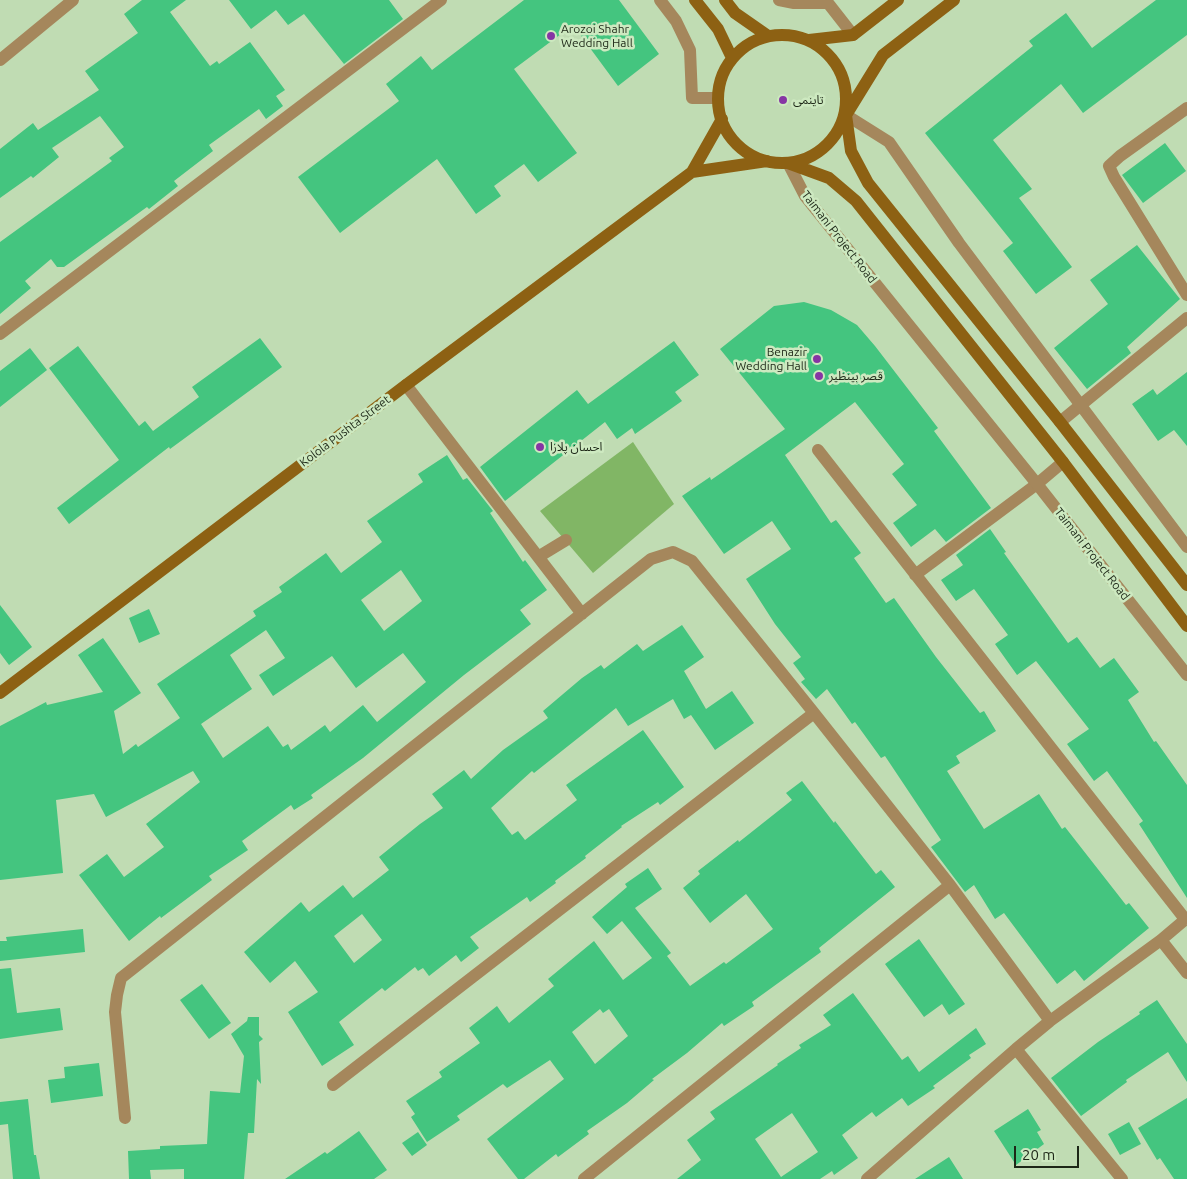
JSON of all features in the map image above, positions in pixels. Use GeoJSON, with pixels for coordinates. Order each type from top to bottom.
{"type":"FeatureCollection","features":[{"type":"Feature","properties":{"kind":"main road"},"geometry":{"type":"LineString","coordinates":[[696,0],[718,29],[732,58]]}},
{"type":"Feature","properties":{"kind":"main road"},"geometry":{"type":"LineString","coordinates":[[725,0],[735,13],[768,36]]}},
{"type":"Feature","properties":{"kind":"main road"},"geometry":{"type":"LineString","coordinates":[[767,161],[742,148],[732,138],[722,119],[718,98],[722,77],[732,58],[748,44],[768,36],[788,35],[809,40],[853,35],[898,0]]}},
{"type":"Feature","properties":{"kind":"main road"},"geometry":{"type":"LineString","coordinates":[[692,172],[767,161],[788,163],[808,158],[826,146],[839,129],[883,55],[954,0]]}},
{"type":"Feature","properties":{"kind":"main road"},"geometry":{"type":"LineString","coordinates":[[809,40],[826,52],[839,68],[846,88],[846,115],[851,151],[868,182],[1060,422],[1187,585]]}},
{"type":"Feature","properties":{"kind":"main road"},"geometry":{"type":"LineString","coordinates":[[692,172],[722,119]]}},
{"type":"Feature","properties":{"kind":"main road","name":"Taimani Project Road"},"geometry":{"type":"LineString","coordinates":[[788,163],[829,178],[856,201],[1063,462],[1187,626]]}},
{"type":"Feature","properties":{"kind":"main road","name":"Kolola Pushta Street"},"geometry":{"type":"LineString","coordinates":[[0,693],[406,385],[692,172]]}},
{"type":"Feature","properties":{"kind":"street"},"geometry":{"type":"LineString","coordinates":[[0,60],[73,0]]}},
{"type":"Feature","properties":{"kind":"street"},"geometry":{"type":"LineString","coordinates":[[0,334],[441,0]]}},
{"type":"Feature","properties":{"kind":"street"},"geometry":{"type":"LineString","coordinates":[[660,0],[676,21],[690,50],[692,98],[718,98]]}},
{"type":"Feature","properties":{"kind":"street"},"geometry":{"type":"LineString","coordinates":[[779,0],[794,3],[828,2],[853,35]]}},
{"type":"Feature","properties":{"kind":"street"},"geometry":{"type":"LineString","coordinates":[[1186,293],[1114,177],[1110,166],[1120,156],[1187,108]]}},
{"type":"Feature","properties":{"kind":"street"},"geometry":{"type":"LineString","coordinates":[[846,115],[889,142],[959,243],[1187,547]]}},
{"type":"Feature","properties":{"kind":"street","name":"Taimani Project Road"},"geometry":{"type":"LineString","coordinates":[[788,163],[805,196],[1037,484],[1187,675]]}},
{"type":"Feature","properties":{"kind":"street"},"geometry":{"type":"LineString","coordinates":[[1060,422],[1187,318]]}},
{"type":"Feature","properties":{"kind":"street"},"geometry":{"type":"LineString","coordinates":[[406,385],[582,614]]}},
{"type":"Feature","properties":{"kind":"street"},"geometry":{"type":"LineString","coordinates":[[818,450],[914,575],[1186,918],[1161,940],[1050,1021],[867,1179]]}},
{"type":"Feature","properties":{"kind":"street"},"geometry":{"type":"LineString","coordinates":[[914,575],[1037,484],[1063,462]]}},
{"type":"Feature","properties":{"kind":"street"},"geometry":{"type":"LineString","coordinates":[[538,557],[566,540]]}},
{"type":"Feature","properties":{"kind":"street"},"geometry":{"type":"LineString","coordinates":[[125,1118],[115,1012],[121,978],[651,559],[673,552],[692,561],[950,886],[1050,1021]]}},
{"type":"Feature","properties":{"kind":"street"},"geometry":{"type":"LineString","coordinates":[[333,1085],[814,713]]}},
{"type":"Feature","properties":{"kind":"street"},"geometry":{"type":"LineString","coordinates":[[584,1179],[950,886]]}},
{"type":"Feature","properties":{"kind":"street"},"geometry":{"type":"LineString","coordinates":[[1161,940],[1187,973]]}},
{"type":"Feature","properties":{"kind":"street"},"geometry":{"type":"LineString","coordinates":[[1016,1049],[1122,1179]]}},
{"type":"Feature","properties":{"kind":"green space"},"geometry":{"type":"Polygon","coordinates":[[[633,442],[674,504],[593,573],[540,511],[633,442]]]}},
{"type":"Feature","properties":{"kind":"building"},"geometry":{"type":"Polygon","coordinates":[[[142,0],[186,0],[170,12],[210,66],[217,61],[219,64],[250,42],[285,90],[276,96],[283,106],[266,119],[259,109],[209,145],[213,151],[174,181],[178,186],[149,209],[147,207],[64,267],[57,267],[51,259],[25,281],[31,288],[0,314],[0,242],[112,161],[109,158],[124,147],[100,116],[52,148],[59,157],[33,178],[31,176],[0,198],[0,149],[33,123],[38,130],[99,90],[85,71],[138,33],[124,14],[142,0]]]}},
{"type":"Feature","properties":{"kind":"building"},"geometry":{"type":"Polygon","coordinates":[[[229,0],[389,0],[403,19],[344,64],[304,14],[288,25],[276,10],[251,29],[229,0]]]}},
{"type":"Feature","properties":{"kind":"building"},"geometry":{"type":"Polygon","coordinates":[[[524,0],[619,0],[659,54],[618,86],[573,25],[514,69],[577,153],[538,182],[524,164],[494,186],[501,196],[476,214],[437,159],[340,233],[298,177],[399,101],[386,84],[421,56],[432,70],[524,0]]]}},
{"type":"Feature","properties":{"kind":"building"},"geometry":{"type":"Polygon","coordinates":[[[1156,0],[1187,0],[1187,35],[1083,113],[1061,84],[993,140],[1032,189],[1019,198],[1072,267],[1036,294],[1003,251],[1013,243],[925,133],[1033,46],[1029,41],[1066,13],[1092,48],[1156,0]]]}},
{"type":"Feature","properties":{"kind":"building"},"geometry":{"type":"Polygon","coordinates":[[[1165,143],[1186,171],[1143,203],[1122,175],[1165,143]]]}},
{"type":"Feature","properties":{"kind":"building"},"geometry":{"type":"Polygon","coordinates":[[[1137,245],[1180,299],[1127,347],[1131,353],[1087,389],[1054,348],[1108,304],[1090,280],[1137,245]]]}},
{"type":"Feature","properties":{"kind":"building"},"geometry":{"type":"Polygon","coordinates":[[[804,302],[831,310],[857,325],[938,428],[934,431],[991,508],[946,542],[935,529],[911,547],[893,523],[917,505],[892,474],[904,464],[855,402],[785,455],[831,523],[836,520],[861,553],[854,558],[886,603],[894,598],[936,657],[980,713],[984,711],[996,731],[956,756],[960,763],[947,771],[984,829],[1039,794],[1062,829],[1065,827],[1126,905],[1129,903],[1149,928],[1084,981],[1075,970],[1057,984],[1004,913],[995,919],[974,885],[965,892],[931,847],[941,840],[885,756],[881,758],[855,722],[852,724],[827,689],[816,699],[801,682],[805,679],[793,663],[801,657],[775,624],[746,579],[791,549],[772,521],[724,554],[682,496],[710,477],[711,480],[785,429],[720,349],[774,306],[804,302]]]}},
{"type":"Feature","properties":{"kind":"building"},"geometry":{"type":"Polygon","coordinates":[[[260,338],[282,367],[170,449],[169,447],[69,524],[57,508],[119,460],[49,368],[78,346],[139,426],[145,421],[153,431],[199,397],[192,387],[260,338]]]}},
{"type":"Feature","properties":{"kind":"building"},"geometry":{"type":"Polygon","coordinates":[[[674,341],[699,375],[675,392],[682,401],[635,434],[632,428],[617,439],[605,422],[505,501],[480,467],[577,390],[588,404],[674,341]]]}},
{"type":"Feature","properties":{"kind":"building"},"geometry":{"type":"Polygon","coordinates":[[[30,348],[47,370],[0,407],[0,371],[30,348]]]}},
{"type":"Feature","properties":{"kind":"building"},"geometry":{"type":"Polygon","coordinates":[[[1187,372],[1187,446],[1174,430],[1158,441],[1132,404],[1153,389],[1157,395],[1187,372]]]}},
{"type":"Feature","properties":{"kind":"building"},"geometry":{"type":"Polygon","coordinates":[[[447,455],[463,480],[467,478],[493,511],[490,513],[523,562],[525,560],[547,590],[520,610],[531,624],[464,675],[363,758],[311,795],[313,798],[294,810],[291,805],[242,841],[248,850],[209,876],[212,880],[161,918],[160,916],[129,941],[79,875],[107,854],[124,877],[164,847],[146,824],[200,782],[193,771],[106,817],[94,794],[56,800],[63,873],[0,880],[0,726],[46,702],[47,705],[103,692],[78,655],[103,638],[141,693],[114,711],[123,754],[136,744],[138,747],[180,718],[157,684],[256,616],[253,611],[282,592],[279,587],[326,553],[341,573],[382,542],[367,521],[423,482],[418,474],[447,455]],[[401,570],[361,600],[384,631],[422,601],[401,570]],[[266,630],[230,655],[252,689],[201,724],[223,758],[268,726],[283,747],[288,744],[291,750],[325,725],[330,732],[363,705],[377,722],[426,682],[403,653],[356,688],[332,656],[273,696],[259,675],[285,658],[266,630]]]}},
{"type":"Feature","properties":{"kind":"building"},"geometry":{"type":"Polygon","coordinates":[[[990,529],[1006,552],[1004,553],[1068,643],[1077,637],[1100,668],[1114,658],[1139,692],[1128,700],[1154,742],[1156,741],[1187,785],[1187,898],[1139,824],[1143,821],[1107,771],[1094,781],[1067,744],[1089,729],[1036,661],[1017,675],[995,644],[1008,635],[974,589],[956,601],[941,580],[963,565],[956,555],[990,529]]]}},
{"type":"Feature","properties":{"kind":"building"},"geometry":{"type":"Polygon","coordinates":[[[0,605],[32,647],[9,665],[0,653],[0,605]]]}},
{"type":"Feature","properties":{"kind":"building"},"geometry":{"type":"Polygon","coordinates":[[[149,609],[160,634],[139,643],[129,618],[149,609]]]}},
{"type":"Feature","properties":{"kind":"building"},"geometry":{"type":"Polygon","coordinates":[[[682,625],[704,657],[684,671],[706,709],[732,691],[754,723],[715,750],[691,715],[684,719],[673,699],[628,726],[616,708],[534,773],[532,771],[491,808],[512,835],[518,831],[525,840],[577,800],[566,785],[643,730],[684,787],[660,805],[658,802],[621,826],[585,856],[586,858],[530,902],[527,897],[470,937],[479,948],[461,962],[456,955],[429,976],[423,968],[418,971],[415,967],[385,991],[382,988],[339,1022],[354,1045],[322,1066],[288,1012],[318,992],[295,961],[270,983],[244,952],[301,902],[309,912],[343,885],[353,898],[389,870],[379,857],[443,808],[432,794],[464,770],[471,779],[503,750],[548,718],[543,711],[582,678],[601,665],[604,669],[637,644],[643,651],[682,625]],[[362,914],[334,936],[354,963],[382,940],[362,914]]]}},
{"type":"Feature","properties":{"kind":"building"},"geometry":{"type":"Polygon","coordinates":[[[802,781],[876,874],[881,870],[895,887],[819,948],[821,952],[752,1002],[754,1006],[724,1026],[722,1023],[687,1053],[652,1079],[654,1080],[627,1103],[587,1131],[589,1134],[558,1157],[556,1154],[524,1179],[518,1179],[487,1139],[564,1079],[550,1060],[507,1088],[503,1084],[457,1116],[460,1120],[427,1142],[411,1117],[415,1114],[406,1101],[442,1077],[439,1072],[480,1043],[469,1028],[497,1006],[509,1023],[554,986],[548,979],[594,941],[623,980],[652,958],[622,921],[607,934],[592,917],[627,887],[625,884],[648,868],[662,889],[635,908],[671,953],[667,956],[690,986],[724,962],[726,964],[773,929],[746,894],[710,923],[683,888],[700,874],[698,871],[738,840],[739,842],[792,800],[786,793],[802,781]],[[600,1009],[572,1032],[595,1064],[628,1036],[609,1009],[603,1013],[600,1009]]]}},
{"type":"Feature","properties":{"kind":"building"},"geometry":{"type":"Polygon","coordinates":[[[83,929],[85,952],[0,961],[0,941],[7,941],[6,937],[83,929]]]}},
{"type":"Feature","properties":{"kind":"building"},"geometry":{"type":"Polygon","coordinates":[[[919,939],[965,1004],[949,1015],[942,1004],[924,1017],[885,964],[919,939]]]}},
{"type":"Feature","properties":{"kind":"building"},"geometry":{"type":"Polygon","coordinates":[[[11,968],[17,1013],[60,1008],[63,1030],[0,1039],[0,969],[11,968]]]}},
{"type":"Feature","properties":{"kind":"building"},"geometry":{"type":"Polygon","coordinates":[[[202,984],[231,1023],[209,1039],[180,1000],[202,984]]]}},
{"type":"Feature","properties":{"kind":"building"},"geometry":{"type":"Polygon","coordinates":[[[853,993],[902,1060],[908,1056],[919,1072],[976,1028],[986,1044],[969,1055],[971,1058],[933,1086],[935,1088],[908,1106],[902,1098],[876,1117],[872,1112],[842,1135],[858,1158],[834,1175],[832,1171],[820,1179],[677,1179],[701,1160],[687,1140],[715,1119],[710,1112],[801,1048],[799,1045],[831,1025],[823,1015],[853,993]],[[792,1113],[755,1139],[781,1177],[818,1152],[792,1113]]]}},
{"type":"Feature","properties":{"kind":"building"},"geometry":{"type":"Polygon","coordinates":[[[1157,1000],[1187,1044],[1187,1082],[1168,1052],[1126,1080],[1127,1082],[1081,1116],[1051,1078],[1157,1000]]]}},
{"type":"Feature","properties":{"kind":"building"},"geometry":{"type":"Polygon","coordinates":[[[248,1017],[259,1017],[259,1035],[263,1039],[259,1042],[261,1084],[257,1079],[254,1133],[248,1133],[244,1179],[184,1179],[184,1169],[150,1170],[151,1179],[129,1179],[128,1151],[160,1149],[160,1146],[207,1144],[210,1091],[240,1093],[244,1056],[231,1034],[247,1021],[248,1017]]]}},
{"type":"Feature","properties":{"kind":"building"},"geometry":{"type":"Polygon","coordinates":[[[99,1063],[103,1096],[51,1103],[48,1080],[65,1078],[64,1067],[99,1063]]]}},
{"type":"Feature","properties":{"kind":"building"},"geometry":{"type":"Polygon","coordinates":[[[1187,1098],[1187,1179],[1174,1179],[1160,1158],[1157,1160],[1138,1128],[1187,1098]]]}},
{"type":"Feature","properties":{"kind":"building"},"geometry":{"type":"Polygon","coordinates":[[[28,1099],[34,1155],[36,1155],[40,1179],[13,1179],[8,1124],[0,1125],[0,1102],[28,1099]]]}},
{"type":"Feature","properties":{"kind":"building"},"geometry":{"type":"Polygon","coordinates":[[[1028,1109],[1041,1130],[1037,1132],[1044,1144],[1016,1165],[994,1131],[1028,1109]]]}},
{"type":"Feature","properties":{"kind":"building"},"geometry":{"type":"Polygon","coordinates":[[[1129,1122],[1141,1144],[1120,1155],[1108,1134],[1129,1122]]]}},
{"type":"Feature","properties":{"kind":"building"},"geometry":{"type":"Polygon","coordinates":[[[359,1131],[387,1170],[374,1179],[285,1179],[325,1152],[327,1154],[359,1131]]]}},
{"type":"Feature","properties":{"kind":"building"},"geometry":{"type":"Polygon","coordinates":[[[418,1132],[427,1145],[412,1156],[402,1143],[418,1132]]]}},
{"type":"Feature","properties":{"kind":"building"},"geometry":{"type":"Polygon","coordinates":[[[949,1157],[963,1179],[915,1179],[949,1157]]]}},
{"type":"Feature","properties":{"kind":"place","name":"Arozoi Shahr Wedding Hall"},"geometry":{"type":"Point","coordinates":[551,36]}},
{"type":"Feature","properties":{"kind":"place","name":"تاینمی"},"geometry":{"type":"Point","coordinates":[783,100]}},
{"type":"Feature","properties":{"kind":"place","name":"Benazir Wedding Hall"},"geometry":{"type":"Point","coordinates":[817,359]}},
{"type":"Feature","properties":{"kind":"place","name":"قصر بینظیر"},"geometry":{"type":"Point","coordinates":[819,376]}},
{"type":"Feature","properties":{"kind":"place","name":"احسان پلازا"},"geometry":{"type":"Point","coordinates":[540,447]}}]}
